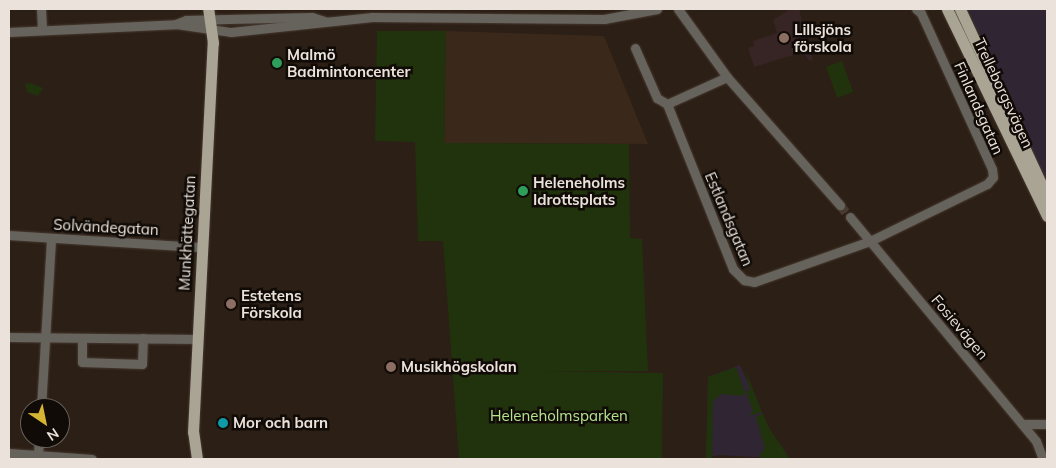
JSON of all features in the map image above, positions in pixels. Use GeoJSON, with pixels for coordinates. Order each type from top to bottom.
{"type":"FeatureCollection","features":[{"type":"Feature","properties":{"kind":"main road","name":"Munkhättegatan"},"geometry":{"type":"LineString","coordinates":[[198,459],[193,432],[212,26],[208,9]]}},
{"type":"Feature","properties":{"kind":"main road","name":"Trelleborgsvägen"},"geometry":{"type":"LineString","coordinates":[[947,9],[1047,216]]}},
{"type":"Feature","properties":{"kind":"main road","name":"Trelleborgsvägen"},"geometry":{"type":"LineString","coordinates":[[960,9],[1047,196]]}},
{"type":"Feature","properties":{"kind":"street"},"geometry":{"type":"LineString","coordinates":[[41,9],[42,29]]}},
{"type":"Feature","properties":{"kind":"street"},"geometry":{"type":"LineString","coordinates":[[9,32],[176,24],[186,20],[212,26],[312,18],[324,21],[420,12],[604,19],[657,9]]}},
{"type":"Feature","properties":{"kind":"street"},"geometry":{"type":"LineString","coordinates":[[678,9],[727,76],[840,205]]}},
{"type":"Feature","properties":{"kind":"street","name":"Finlandsgatan"},"geometry":{"type":"LineString","coordinates":[[870,241],[986,184],[993,177],[992,170],[921,13],[916,9]]}},
{"type":"Feature","properties":{"kind":"street","name":"Estlandsgatan"},"geometry":{"type":"LineString","coordinates":[[635,48],[657,98],[667,104],[733,269],[740,278],[748,282],[762,280],[870,241]]}},
{"type":"Feature","properties":{"kind":"street"},"geometry":{"type":"LineString","coordinates":[[667,104],[727,76]]}},
{"type":"Feature","properties":{"kind":"street","name":"Fosievägen"},"geometry":{"type":"LineString","coordinates":[[850,217],[1022,424],[1040,448],[1043,459]]}},
{"type":"Feature","properties":{"kind":"street","name":"Solvändegatan"},"geometry":{"type":"LineString","coordinates":[[9,235],[202,247]]}},
{"type":"Feature","properties":{"kind":"street"},"geometry":{"type":"LineString","coordinates":[[42,398],[51,238]]}},
{"type":"Feature","properties":{"kind":"street"},"geometry":{"type":"LineString","coordinates":[[9,337],[197,338]]}},
{"type":"Feature","properties":{"kind":"street"},"geometry":{"type":"LineString","coordinates":[[82,338],[82,362],[142,364],[144,338]]}},
{"type":"Feature","properties":{"kind":"street"},"geometry":{"type":"LineString","coordinates":[[1022,424],[1047,424]]}},
{"type":"Feature","properties":{"kind":"street"},"geometry":{"type":"LineString","coordinates":[[38,448],[38,456]]}},
{"type":"Feature","properties":{"kind":"street"},"geometry":{"type":"LineString","coordinates":[[9,453],[92,459]]}},
{"type":"Feature","properties":{"kind":"shaded area","name":"Lillsjöns förskola"},"geometry":{"type":"Polygon","coordinates":[[[790,9],[799,9],[813,60],[809,61],[803,52],[754,67],[748,48],[754,46],[753,41],[777,33],[773,20],[790,9]]]}},
{"type":"Feature","properties":{"kind":"shaded area"},"geometry":{"type":"Polygon","coordinates":[[[967,9],[1047,9],[1047,183],[992,62],[967,9]]]}},
{"type":"Feature","properties":{"kind":"shaded area"},"geometry":{"type":"Polygon","coordinates":[[[446,31],[604,36],[648,144],[444,143],[446,31]]]}},
{"type":"Feature","properties":{"kind":"shaded area"},"geometry":{"type":"Polygon","coordinates":[[[740,365],[769,428],[790,459],[719,455],[706,458],[708,377],[740,365]]]}},
{"type":"Feature","properties":{"kind":"green space","name":"Heleneholms Idrottsplats"},"geometry":{"type":"Polygon","coordinates":[[[377,31],[446,31],[444,143],[629,144],[630,238],[642,239],[648,371],[539,371],[663,373],[662,458],[459,459],[443,241],[418,241],[415,142],[375,141],[377,31]]]}},
{"type":"Feature","properties":{"kind":"green space"},"geometry":{"type":"Polygon","coordinates":[[[842,61],[853,92],[837,98],[826,67],[842,61]]]}},
{"type":"Feature","properties":{"kind":"green space"},"geometry":{"type":"Polygon","coordinates":[[[30,83],[43,88],[38,96],[27,92],[25,84],[30,83]]]}},
{"type":"Feature","properties":{"kind":"green space"},"geometry":{"type":"Polygon","coordinates":[[[736,367],[744,391],[750,391],[745,369],[762,412],[749,416],[753,411],[746,392],[742,396],[721,394],[713,401],[712,458],[706,458],[708,377],[736,367]]]}},
{"type":"Feature","properties":{"kind":"green space"},"geometry":{"type":"Polygon","coordinates":[[[763,414],[769,428],[790,459],[763,459],[759,456],[765,448],[756,417],[763,414]]]}},
{"type":"Feature","properties":{"kind":"tunnel"},"geometry":{"type":"LineString","coordinates":[[840,205],[850,217]]}},
{"type":"Feature","properties":{"kind":"place","name":"Lillsjöns förskola"},"geometry":{"type":"Point","coordinates":[784,38]}},
{"type":"Feature","properties":{"kind":"place","name":"Malmö Badmintoncenter"},"geometry":{"type":"Point","coordinates":[277,63]}},
{"type":"Feature","properties":{"kind":"place","name":"Heleneholms Idrottsplats"},"geometry":{"type":"Point","coordinates":[523,191]}},
{"type":"Feature","properties":{"kind":"place","name":"Estetens Förskola"},"geometry":{"type":"Point","coordinates":[231,304]}},
{"type":"Feature","properties":{"kind":"place","name":"Musikhögskolan"},"geometry":{"type":"Point","coordinates":[391,367]}},
{"type":"Feature","properties":{"kind":"place","name":"Mor och barn"},"geometry":{"type":"Point","coordinates":[223,423]}},
{"type":"Feature","properties":{"kind":"park label","name":"Heleneholmsparken"},"geometry":{"type":"Point","coordinates":[559,416]}}]}
